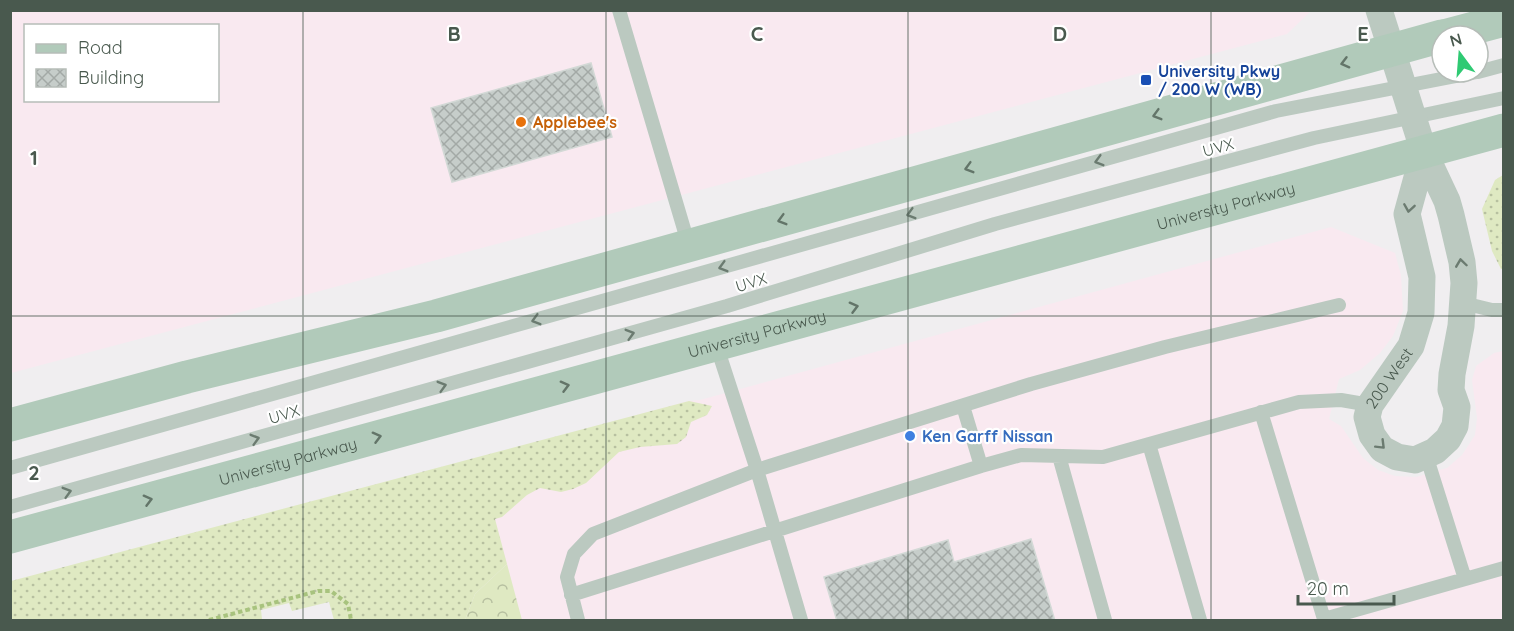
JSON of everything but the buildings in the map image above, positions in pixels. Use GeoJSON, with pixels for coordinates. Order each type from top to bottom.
{"type":"FeatureCollection","features":[{"type":"Feature","properties":{"kind":"main road"},"geometry":{"type":"LineString","coordinates":[[1488,24],[1503,20]]}},
{"type":"Feature","properties":{"kind":"main road"},"geometry":{"type":"LineString","coordinates":[[10,425],[188,377],[435,316],[1430,40]]}},
{"type":"Feature","properties":{"kind":"main road","name":"University Parkway"},"geometry":{"type":"LineString","coordinates":[[10,537],[1503,130]]}},
{"type":"Feature","properties":{"kind":"street"},"geometry":{"type":"LineString","coordinates":[[1379,10],[1424,152],[1447,201],[1462,262],[1463,303],[1451,390],[1456,407],[1455,426],[1448,439],[1435,451],[1426,455]]}},
{"type":"Feature","properties":{"kind":"street","name":"200 West"},"geometry":{"type":"LineString","coordinates":[[1424,152],[1407,214],[1422,277],[1421,313],[1412,346],[1370,405],[1367,417],[1372,435],[1382,449],[1396,457],[1415,460],[1426,455]]}},
{"type":"Feature","properties":{"kind":"lane"},"geometry":{"type":"LineString","coordinates":[[619,10],[689,246]]}},
{"type":"Feature","properties":{"kind":"lane","name":"UVX"},"geometry":{"type":"LineString","coordinates":[[10,468],[1276,111],[1430,81]]}},
{"type":"Feature","properties":{"kind":"lane","name":"UVX"},"geometry":{"type":"LineString","coordinates":[[10,507],[716,310],[995,224],[1314,138],[1503,98]]}},
{"type":"Feature","properties":{"kind":"lane"},"geometry":{"type":"LineString","coordinates":[[1463,303],[1492,310],[1503,310]]}},
{"type":"Feature","properties":{"kind":"lane"},"geometry":{"type":"LineString","coordinates":[[578,621],[567,577],[574,554],[594,534],[757,470],[1031,384],[1154,350],[1338,305]]}},
{"type":"Feature","properties":{"kind":"lane"},"geometry":{"type":"LineString","coordinates":[[716,344],[757,470],[801,621]]}},
{"type":"Feature","properties":{"kind":"lane"},"geometry":{"type":"LineString","coordinates":[[571,595],[1021,455],[1104,457],[1299,402],[1341,400],[1370,405]]}},
{"type":"Feature","properties":{"kind":"lane"},"geometry":{"type":"LineString","coordinates":[[963,406],[981,466]]}},
{"type":"Feature","properties":{"kind":"lane"},"geometry":{"type":"LineString","coordinates":[[1261,412],[1324,619],[1503,568]]}},
{"type":"Feature","properties":{"kind":"lane"},"geometry":{"type":"LineString","coordinates":[[1149,444],[1200,621]]}},
{"type":"Feature","properties":{"kind":"lane"},"geometry":{"type":"LineString","coordinates":[[1426,455],[1465,579]]}},
{"type":"Feature","properties":{"kind":"lane"},"geometry":{"type":"LineString","coordinates":[[1059,456],[1106,621]]}},
{"type":"Feature","properties":{"kind":"path"},"geometry":{"type":"LineString","coordinates":[[209,621],[318,591],[331,591],[348,604],[351,621]]}},
{"type":"Feature","properties":{"kind":"shaded area"},"geometry":{"type":"Polygon","coordinates":[[[11,11],[1311,11],[1287,34],[11,373],[11,11]]]}},
{"type":"Feature","properties":{"kind":"shaded area","name":"Ken Garff Nissan"},"geometry":{"type":"Polygon","coordinates":[[[1331,227],[1395,253],[1401,275],[1403,311],[1393,336],[1380,353],[1360,370],[1339,379],[1329,419],[1341,426],[1363,458],[1378,470],[1395,476],[1416,477],[1447,468],[1462,455],[1475,435],[1477,418],[1472,380],[1476,366],[1494,353],[1503,351],[1503,620],[522,620],[478,459],[1331,227]]]}},
{"type":"Feature","properties":{"kind":"green space"},"geometry":{"type":"Polygon","coordinates":[[[1503,175],[1503,269],[1501,269],[1492,251],[1482,209],[1495,180],[1503,175]]]}},
{"type":"Feature","properties":{"kind":"green space"},"geometry":{"type":"Polygon","coordinates":[[[689,401],[712,406],[707,415],[691,422],[686,437],[677,444],[640,447],[619,452],[586,483],[561,492],[540,488],[527,495],[502,517],[495,519],[507,564],[475,594],[465,620],[334,620],[329,602],[292,611],[289,603],[261,610],[262,619],[255,620],[11,620],[11,581],[689,401]]]}},
{"type":"Feature","properties":{"kind":"green space"},"geometry":{"type":"Polygon","coordinates":[[[507,564],[522,620],[465,620],[475,594],[507,564]]]}},
{"type":"Feature","properties":{"kind":"place","name":"University Pkwy / 200 W (WB)"},"geometry":{"type":"Point","coordinates":[1146,80]}},
{"type":"Feature","properties":{"kind":"place","name":"Applebee's"},"geometry":{"type":"Point","coordinates":[521,122]}},
{"type":"Feature","properties":{"kind":"place","name":"Ken Garff Nissan"},"geometry":{"type":"Point","coordinates":[910,436]}}]}
